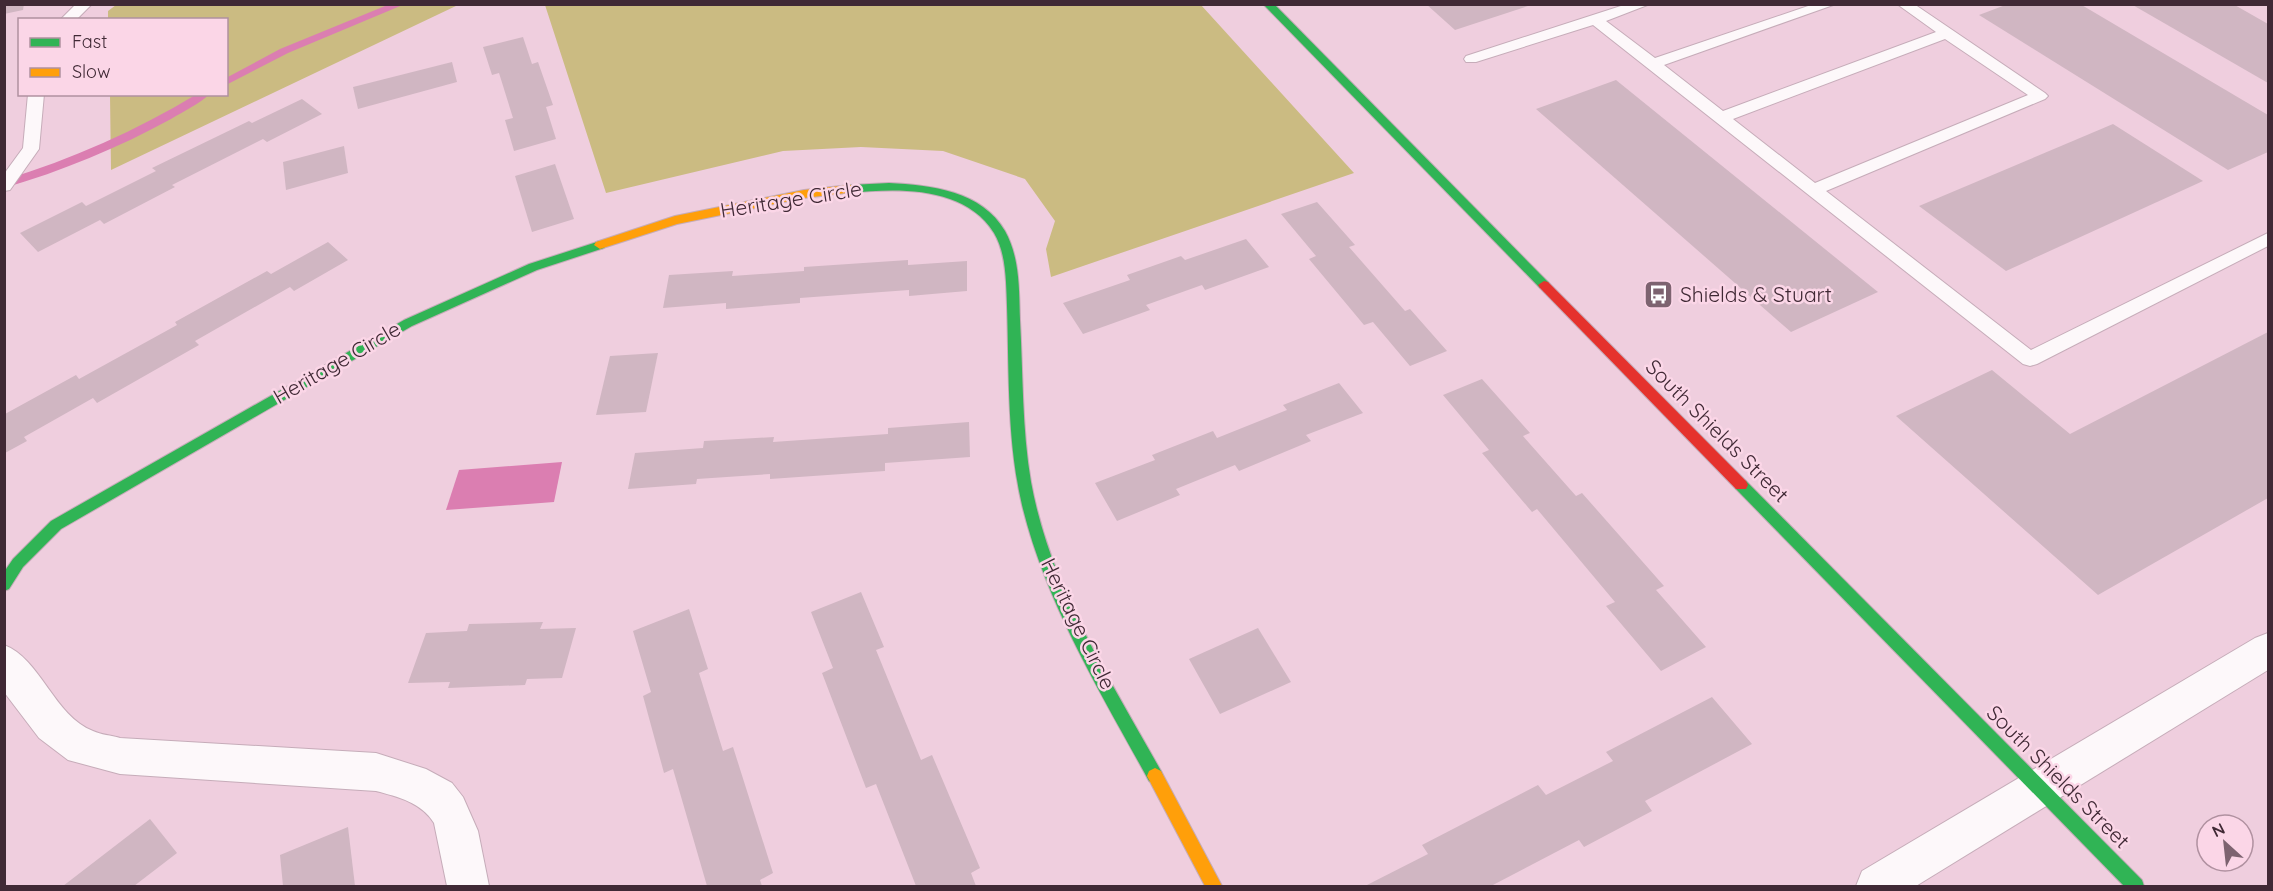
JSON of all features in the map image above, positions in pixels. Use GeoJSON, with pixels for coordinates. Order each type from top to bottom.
{"type":"FeatureCollection","features":[{"type":"Feature","properties":{"kind":"street","name":"South Shields Street"},"geometry":{"type":"LineString","coordinates":[[1268,4],[2136,886]]}},
{"type":"Feature","properties":{"kind":"street","name":"Heritage Circle"},"geometry":{"type":"LineString","coordinates":[[4,585],[18,563],[56,525],[408,323],[512,276],[598,244],[675,220],[804,194],[856,188],[905,187],[945,194],[987,215],[999,230],[1010,254],[1016,349],[1018,443],[1029,504],[1045,559],[1067,612],[1214,886]]}},
{"type":"Feature","properties":{"kind":"street"},"geometry":{"type":"LineString","coordinates":[[1877,886],[2268,650]]}},
{"type":"Feature","properties":{"kind":"street"},"geometry":{"type":"LineString","coordinates":[[4,662],[53,725],[82,747],[120,756],[376,772],[415,783],[443,801],[461,841],[468,886]]}},
{"type":"Feature","properties":{"kind":"lane"},"geometry":{"type":"LineString","coordinates":[[69,18],[85,4]]}},
{"type":"Feature","properties":{"kind":"lane"},"geometry":{"type":"LineString","coordinates":[[1471,59],[1643,4]]}},
{"type":"Feature","properties":{"kind":"lane"},"geometry":{"type":"LineString","coordinates":[[1653,64],[1829,4]]}},
{"type":"Feature","properties":{"kind":"lane"},"geometry":{"type":"LineString","coordinates":[[1813,190],[2040,96],[1904,4]]}},
{"type":"Feature","properties":{"kind":"lane"},"geometry":{"type":"LineString","coordinates":[[1596,20],[2030,359],[2268,239]]}},
{"type":"Feature","properties":{"kind":"lane"},"geometry":{"type":"LineString","coordinates":[[1720,118],[1947,33]]}},
{"type":"Feature","properties":{"kind":"lane"},"geometry":{"type":"LineString","coordinates":[[10,180],[31,149],[36,96]]}},
{"type":"Feature","properties":{"kind":"shaded area"},"geometry":{"type":"Polygon","coordinates":[[[116,4],[458,5],[111,170],[110,96],[228,96],[228,18],[108,18],[108,11],[116,4]]]}},
{"type":"Feature","properties":{"kind":"shaded area"},"geometry":{"type":"Polygon","coordinates":[[[545,5],[1201,5],[1354,173],[1051,277],[1046,249],[1055,221],[1025,179],[943,151],[861,147],[783,151],[606,193],[545,5]]]}},
{"type":"Feature","properties":{"kind":"shaded area"},"geometry":{"type":"Polygon","coordinates":[[[562,462],[554,502],[446,510],[459,470],[562,462]]]}},
{"type":"Feature","properties":{"kind":"building"},"geometry":{"type":"Polygon","coordinates":[[[4,4],[24,4],[23,10],[4,14],[4,4]]]}},
{"type":"Feature","properties":{"kind":"building"},"geometry":{"type":"Polygon","coordinates":[[[1426,4],[1531,4],[1531,5],[1455,30],[1426,4]]]}},
{"type":"Feature","properties":{"kind":"building"},"geometry":{"type":"Polygon","coordinates":[[[2008,4],[2080,4],[2268,115],[2268,152],[2228,170],[1979,15],[2008,4]]]}},
{"type":"Feature","properties":{"kind":"building"},"geometry":{"type":"Polygon","coordinates":[[[2131,4],[2233,4],[2268,24],[2268,83],[2131,4]]]}},
{"type":"Feature","properties":{"kind":"building"},"geometry":{"type":"Polygon","coordinates":[[[523,37],[532,64],[538,62],[553,105],[546,107],[556,139],[514,151],[505,120],[513,118],[499,73],[492,75],[483,47],[523,37]]]}},
{"type":"Feature","properties":{"kind":"building"},"geometry":{"type":"Polygon","coordinates":[[[452,62],[457,82],[358,109],[353,87],[452,62]]]}},
{"type":"Feature","properties":{"kind":"building"},"geometry":{"type":"Polygon","coordinates":[[[1616,80],[1878,292],[1791,332],[1536,109],[1616,80]]]}},
{"type":"Feature","properties":{"kind":"building"},"geometry":{"type":"Polygon","coordinates":[[[302,99],[322,114],[267,142],[263,139],[172,185],[175,187],[104,224],[100,220],[38,252],[20,233],[82,202],[86,206],[156,171],[152,168],[249,121],[252,123],[302,99]]]}},
{"type":"Feature","properties":{"kind":"building"},"geometry":{"type":"Polygon","coordinates":[[[2113,124],[2203,181],[2006,271],[1919,206],[2113,124]]]}},
{"type":"Feature","properties":{"kind":"building"},"geometry":{"type":"Polygon","coordinates":[[[344,146],[348,173],[286,190],[283,162],[344,146]]]}},
{"type":"Feature","properties":{"kind":"building"},"geometry":{"type":"Polygon","coordinates":[[[555,164],[574,219],[532,232],[515,176],[555,164]]]}},
{"type":"Feature","properties":{"kind":"building"},"geometry":{"type":"Polygon","coordinates":[[[1317,202],[1355,245],[1349,247],[1405,311],[1410,309],[1447,351],[1410,366],[1373,322],[1364,325],[1309,259],[1316,256],[1281,214],[1317,202]]]}},
{"type":"Feature","properties":{"kind":"building"},"geometry":{"type":"Polygon","coordinates":[[[1246,239],[1269,267],[1205,290],[1202,285],[1146,305],[1150,310],[1083,334],[1063,303],[1130,280],[1127,275],[1181,256],[1185,260],[1246,239]]]}},
{"type":"Feature","properties":{"kind":"building"},"geometry":{"type":"Polygon","coordinates":[[[328,242],[348,260],[294,291],[290,287],[195,341],[199,345],[97,403],[93,398],[24,437],[27,441],[5,453],[5,414],[76,375],[79,379],[177,325],[175,322],[267,271],[271,274],[328,242]]]}},
{"type":"Feature","properties":{"kind":"building"},"geometry":{"type":"Polygon","coordinates":[[[908,260],[908,265],[967,261],[967,291],[909,296],[909,290],[800,298],[800,303],[726,309],[726,303],[663,308],[669,275],[733,271],[732,276],[804,271],[804,267],[908,260]]]}},
{"type":"Feature","properties":{"kind":"building"},"geometry":{"type":"Polygon","coordinates":[[[2268,332],[2268,498],[2098,595],[1896,416],[1992,370],[2070,434],[2268,332]]]}},
{"type":"Feature","properties":{"kind":"building"},"geometry":{"type":"Polygon","coordinates":[[[658,353],[646,412],[596,415],[610,356],[658,353]]]}},
{"type":"Feature","properties":{"kind":"building"},"geometry":{"type":"Polygon","coordinates":[[[1482,379],[1530,433],[1523,436],[1576,496],[1582,493],[1664,586],[1656,590],[1706,647],[1661,671],[1606,606],[1615,602],[1537,509],[1532,512],[1482,453],[1489,450],[1443,395],[1482,379]]]}},
{"type":"Feature","properties":{"kind":"building"},"geometry":{"type":"Polygon","coordinates":[[[1339,383],[1363,413],[1306,435],[1311,441],[1239,471],[1235,465],[1176,489],[1180,495],[1117,521],[1095,483],[1155,460],[1152,455],[1213,431],[1217,438],[1287,410],[1283,405],[1339,383]]]}},
{"type":"Feature","properties":{"kind":"building"},"geometry":{"type":"Polygon","coordinates":[[[969,422],[970,457],[885,463],[885,471],[770,479],[770,474],[697,479],[696,484],[628,489],[635,453],[703,448],[704,441],[774,437],[773,442],[888,434],[888,428],[969,422]]]}},
{"type":"Feature","properties":{"kind":"building"},"geometry":{"type":"Polygon","coordinates":[[[861,592],[884,647],[876,650],[921,760],[932,755],[980,868],[971,873],[976,886],[916,886],[876,784],[866,788],[822,673],[833,668],[811,612],[861,592]]]}},
{"type":"Feature","properties":{"kind":"building"},"geometry":{"type":"Polygon","coordinates":[[[689,609],[708,669],[699,673],[723,751],[733,747],[773,873],[760,880],[762,886],[707,886],[673,769],[664,773],[643,696],[651,692],[633,631],[689,609]]]}},
{"type":"Feature","properties":{"kind":"building"},"geometry":{"type":"Polygon","coordinates":[[[543,622],[540,629],[576,628],[562,678],[527,679],[525,685],[448,688],[450,682],[408,683],[426,633],[467,631],[469,624],[543,622]]]}},
{"type":"Feature","properties":{"kind":"building"},"geometry":{"type":"Polygon","coordinates":[[[1258,628],[1291,682],[1220,714],[1189,659],[1258,628]]]}},
{"type":"Feature","properties":{"kind":"building"},"geometry":{"type":"Polygon","coordinates":[[[1712,697],[1752,744],[1645,801],[1652,811],[1584,847],[1579,840],[1491,886],[1365,886],[1428,854],[1422,845],[1538,785],[1546,795],[1613,761],[1606,752],[1712,697]]]}},
{"type":"Feature","properties":{"kind":"building"},"geometry":{"type":"Polygon","coordinates":[[[150,819],[177,853],[134,886],[63,886],[150,819]]]}},
{"type":"Feature","properties":{"kind":"building"},"geometry":{"type":"Polygon","coordinates":[[[348,827],[355,886],[283,886],[280,855],[348,827]]]}},
{"type":"Feature","properties":{"kind":"waterway"},"geometry":{"type":"LineString","coordinates":[[228,81],[284,51],[400,4]]}},
{"type":"Feature","properties":{"kind":"waterway"},"geometry":{"type":"LineString","coordinates":[[4,184],[57,167],[108,146],[157,122],[202,96]]}},
{"type":"Feature","properties":{"kind":"traffic: fast"},"geometry":{"type":"LineString","coordinates":[[1268,4],[1544,285]]}},
{"type":"Feature","properties":{"kind":"traffic: fast"},"geometry":{"type":"LineString","coordinates":[[850,189],[889,187],[932,190],[971,204],[987,216],[999,231],[1007,251],[1011,272],[1021,458],[1029,505],[1039,541],[1083,644],[1155,776]]}},
{"type":"Feature","properties":{"kind":"traffic: fast"},"geometry":{"type":"LineString","coordinates":[[4,585],[18,563],[56,525],[408,323],[533,267],[600,245]]}},
{"type":"Feature","properties":{"kind":"traffic: fast"},"geometry":{"type":"LineString","coordinates":[[1741,485],[2136,886]]}},
{"type":"Feature","properties":{"kind":"traffic: slow"},"geometry":{"type":"LineString","coordinates":[[600,245],[675,220],[804,194],[850,189]]}},
{"type":"Feature","properties":{"kind":"traffic: slow"},"geometry":{"type":"LineString","coordinates":[[1155,776],[1214,886]]}},
{"type":"Feature","properties":{"kind":"traffic: jam"},"geometry":{"type":"LineString","coordinates":[[1544,285],[1741,485]]}},
{"type":"Feature","properties":{"kind":"place","name":"Shields & Stuart"},"geometry":{"type":"Point","coordinates":[1659,295]}}]}
